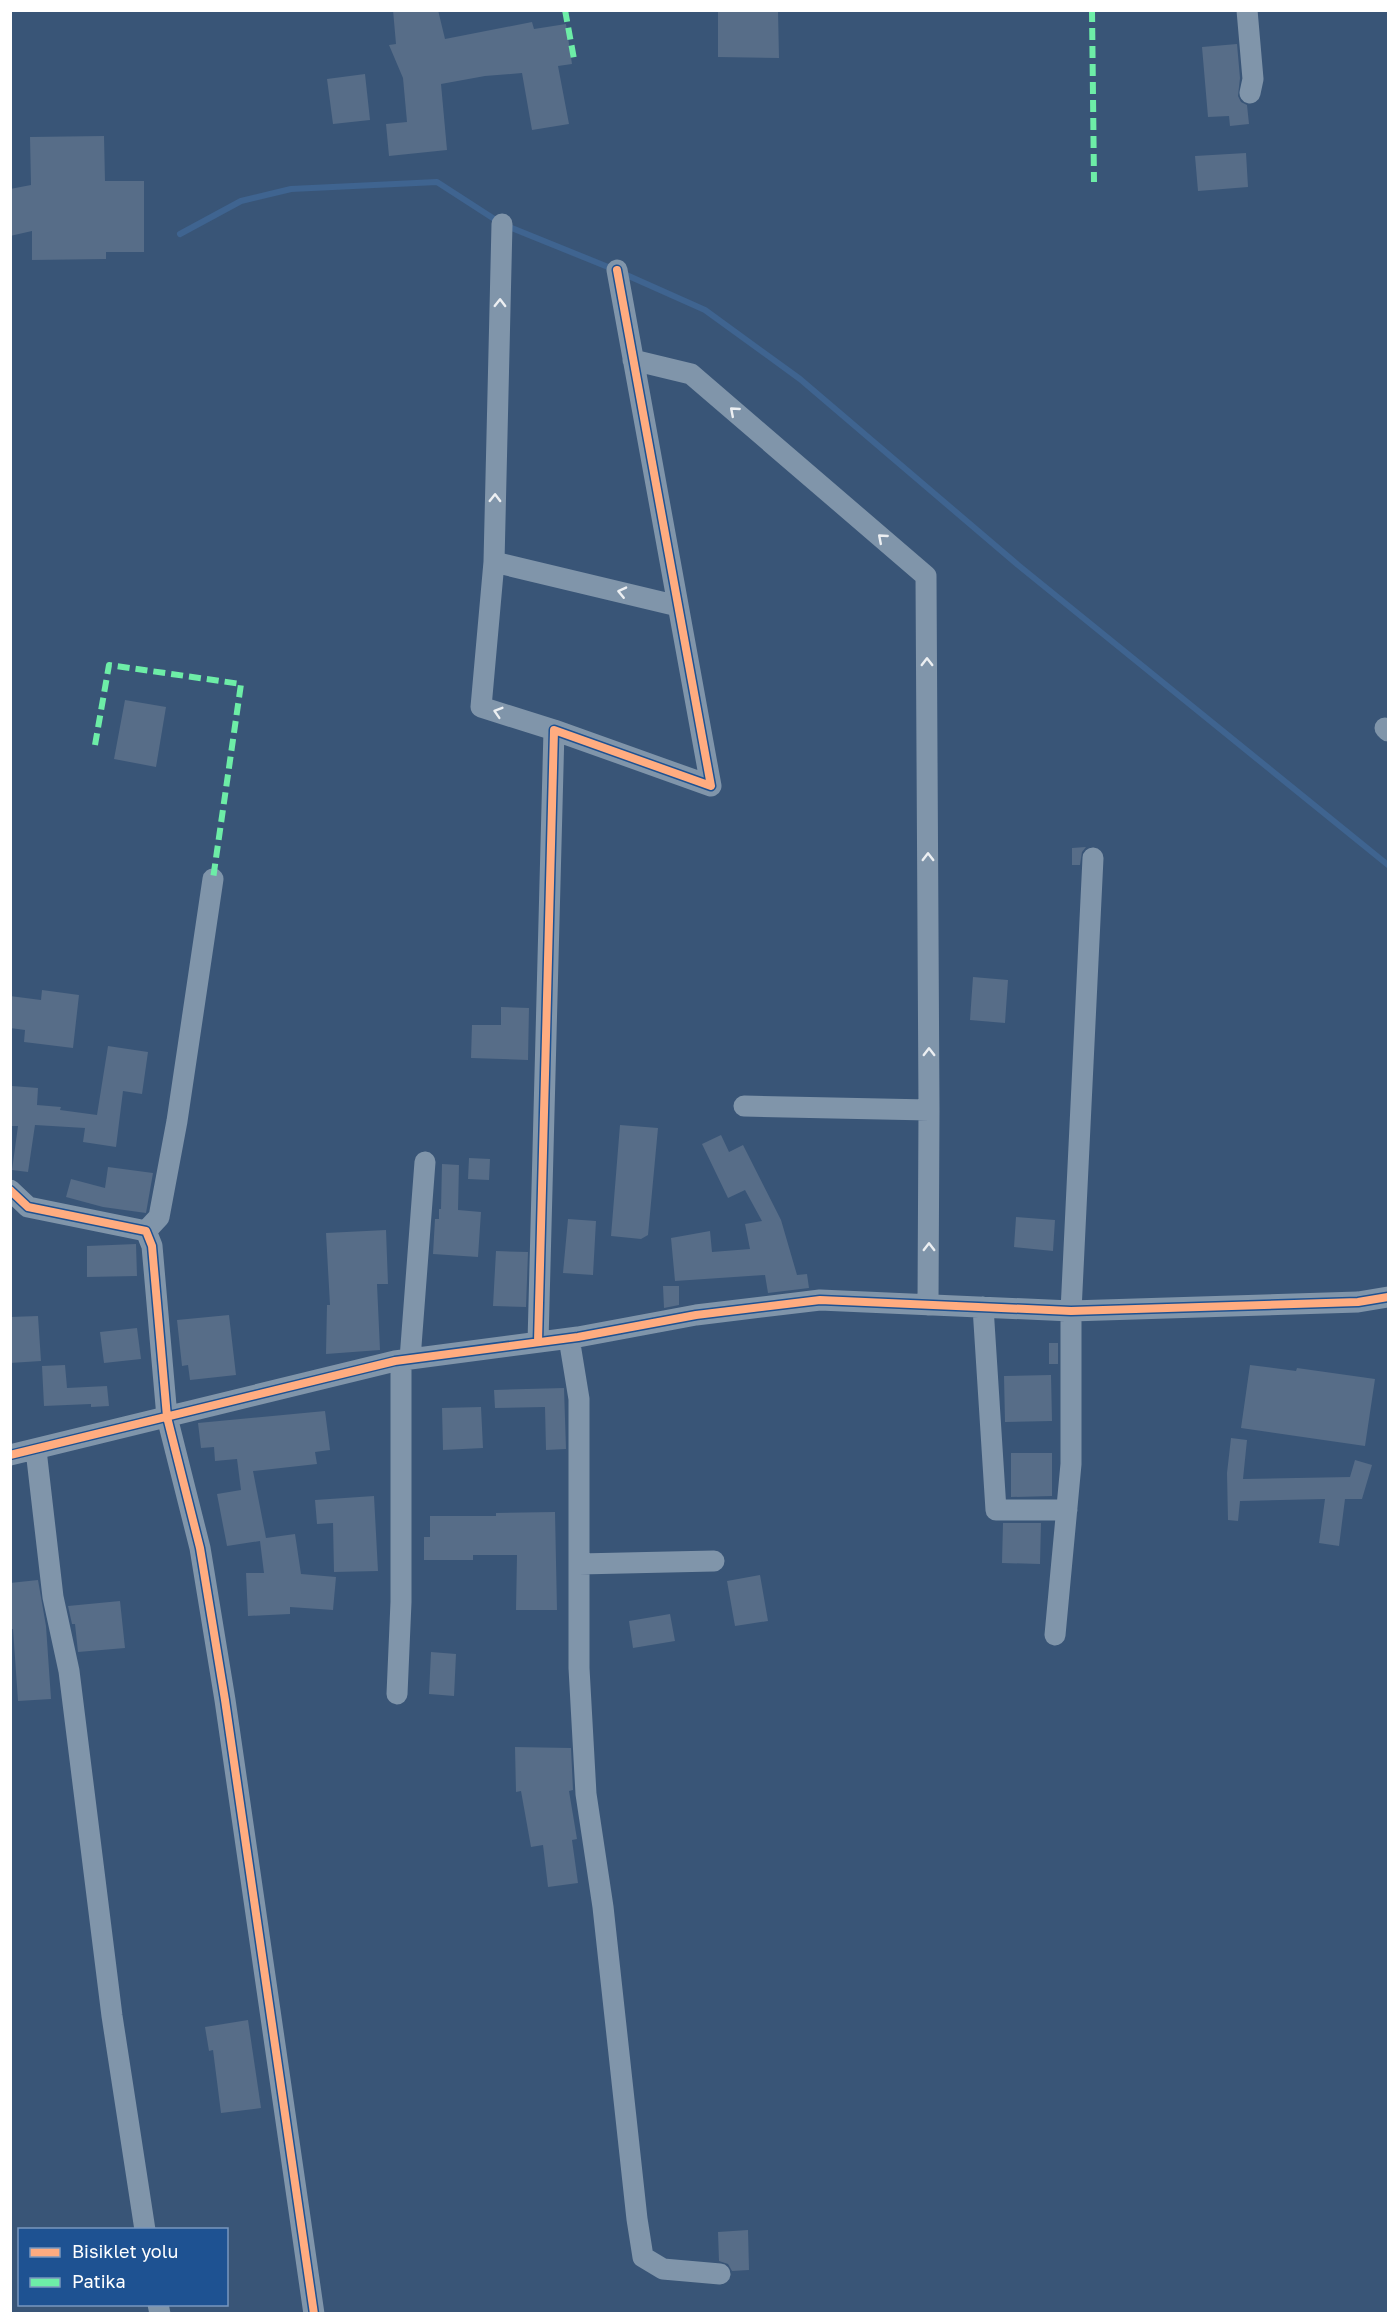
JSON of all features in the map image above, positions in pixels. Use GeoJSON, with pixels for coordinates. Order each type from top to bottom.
{"type":"FeatureCollection","features":[{"type":"Feature","properties":{"kind":"street"},"geometry":{"type":"LineString","coordinates":[[1246,10],[1253,79],[1250,93]]}},
{"type":"Feature","properties":{"kind":"street"},"geometry":{"type":"LineString","coordinates":[[502,224],[494,562],[481,707],[554,730],[711,786],[617,270]]}},
{"type":"Feature","properties":{"kind":"street"},"geometry":{"type":"LineString","coordinates":[[633,360],[691,374],[926,576],[928,1305]]}},
{"type":"Feature","properties":{"kind":"street"},"geometry":{"type":"LineString","coordinates":[[494,562],[678,606]]}},
{"type":"Feature","properties":{"kind":"street"},"geometry":{"type":"LineString","coordinates":[[538,1342],[554,730]]}},
{"type":"Feature","properties":{"kind":"street"},"geometry":{"type":"LineString","coordinates":[[1055,1635],[1071,1464],[1071,1311],[1093,858]]}},
{"type":"Feature","properties":{"kind":"street"},"geometry":{"type":"LineString","coordinates":[[146,1231],[159,1217],[177,1121],[213,879]]}},
{"type":"Feature","properties":{"kind":"street"},"geometry":{"type":"LineString","coordinates":[[744,1106],[929,1110]]}},
{"type":"Feature","properties":{"kind":"street"},"geometry":{"type":"LineString","coordinates":[[397,1694],[405,1360],[425,1162]]}},
{"type":"Feature","properties":{"kind":"street"},"geometry":{"type":"LineString","coordinates":[[10,1190],[28,1207],[146,1231]]}},
{"type":"Feature","properties":{"kind":"street"},"geometry":{"type":"LineString","coordinates":[[146,1231],[152,1246],[167,1417],[202,1560],[234,1758],[314,2313]]}},
{"type":"Feature","properties":{"kind":"street"},"geometry":{"type":"LineString","coordinates":[[10,1455],[405,1360],[569,1338],[696,1315],[820,1300],[1071,1311],[1358,1302],[1389,1297]]}},
{"type":"Feature","properties":{"kind":"street"},"geometry":{"type":"LineString","coordinates":[[983,1308],[996,1510],[1067,1510]]}},
{"type":"Feature","properties":{"kind":"street"},"geometry":{"type":"LineString","coordinates":[[569,1338],[579,1399],[579,1668],[586,1794],[603,1907],[643,2257],[663,2269],[720,2274]]}},
{"type":"Feature","properties":{"kind":"street"},"geometry":{"type":"LineString","coordinates":[[36,1450],[53,1598],[69,1671],[112,2016],[146,2228]]}},
{"type":"Feature","properties":{"kind":"street"},"geometry":{"type":"LineString","coordinates":[[579,1564],[714,1561]]}},
{"type":"Feature","properties":{"kind":"building"},"geometry":{"type":"Polygon","coordinates":[[[393,10],[438,10],[445,39],[532,22],[534,29],[566,24],[572,64],[558,66],[569,124],[532,130],[522,73],[485,76],[441,84],[447,150],[389,156],[386,124],[407,122],[403,78],[389,45],[396,44],[393,10]]]}},
{"type":"Feature","properties":{"kind":"building"},"geometry":{"type":"Polygon","coordinates":[[[718,10],[778,10],[779,58],[718,57],[718,10]]]}},
{"type":"Feature","properties":{"kind":"building"},"geometry":{"type":"Polygon","coordinates":[[[1237,44],[1240,78],[1238,96],[1241,102],[1247,105],[1249,124],[1230,126],[1229,116],[1208,117],[1202,47],[1237,44]]]}},
{"type":"Feature","properties":{"kind":"building"},"geometry":{"type":"Polygon","coordinates":[[[365,74],[370,120],[333,124],[327,79],[365,74]]]}},
{"type":"Feature","properties":{"kind":"building"},"geometry":{"type":"Polygon","coordinates":[[[104,136],[105,181],[144,181],[144,252],[106,252],[106,259],[32,260],[32,231],[10,236],[10,189],[31,185],[30,137],[104,136]]]}},
{"type":"Feature","properties":{"kind":"building"},"geometry":{"type":"Polygon","coordinates":[[[1246,153],[1248,187],[1198,191],[1195,156],[1246,153]]]}},
{"type":"Feature","properties":{"kind":"building"},"geometry":{"type":"Polygon","coordinates":[[[125,700],[166,707],[156,767],[114,759],[125,700]]]}},
{"type":"Feature","properties":{"kind":"building"},"geometry":{"type":"Polygon","coordinates":[[[1086,847],[1082,852],[1080,865],[1072,865],[1072,848],[1086,847]]]}},
{"type":"Feature","properties":{"kind":"building"},"geometry":{"type":"Polygon","coordinates":[[[973,977],[1008,980],[1005,1023],[970,1020],[973,977]]]}},
{"type":"Feature","properties":{"kind":"building"},"geometry":{"type":"Polygon","coordinates":[[[42,990],[79,995],[73,1048],[24,1042],[25,1030],[10,1028],[10,996],[41,1000],[42,990]]]}},
{"type":"Feature","properties":{"kind":"building"},"geometry":{"type":"Polygon","coordinates":[[[501,1007],[529,1008],[528,1060],[471,1058],[472,1025],[501,1025],[501,1007]]]}},
{"type":"Feature","properties":{"kind":"building"},"geometry":{"type":"Polygon","coordinates":[[[108,1046],[148,1052],[142,1094],[123,1091],[116,1147],[83,1142],[85,1128],[35,1125],[28,1172],[12,1170],[18,1126],[10,1126],[12,1086],[38,1088],[37,1105],[61,1107],[60,1110],[97,1115],[108,1046]]]}},
{"type":"Feature","properties":{"kind":"building"},"geometry":{"type":"Polygon","coordinates":[[[620,1125],[658,1128],[648,1235],[641,1239],[611,1236],[620,1125]]]}},
{"type":"Feature","properties":{"kind":"building"},"geometry":{"type":"Polygon","coordinates":[[[721,1135],[729,1152],[743,1145],[781,1220],[797,1275],[807,1274],[809,1288],[768,1293],[765,1275],[675,1281],[671,1238],[710,1231],[712,1252],[750,1249],[745,1224],[762,1221],[745,1190],[728,1198],[702,1144],[721,1135]]]}},
{"type":"Feature","properties":{"kind":"building"},"geometry":{"type":"Polygon","coordinates":[[[469,1158],[490,1159],[489,1180],[468,1179],[469,1158]]]}},
{"type":"Feature","properties":{"kind":"building"},"geometry":{"type":"Polygon","coordinates":[[[442,1164],[459,1165],[458,1210],[481,1212],[478,1257],[433,1254],[435,1219],[439,1219],[439,1209],[441,1209],[442,1164]]]}},
{"type":"Feature","properties":{"kind":"building"},"geometry":{"type":"Polygon","coordinates":[[[108,1167],[153,1173],[146,1213],[103,1207],[66,1197],[71,1179],[105,1188],[108,1167]]]}},
{"type":"Feature","properties":{"kind":"building"},"geometry":{"type":"Polygon","coordinates":[[[1016,1217],[1055,1220],[1053,1251],[1014,1247],[1016,1217]]]}},
{"type":"Feature","properties":{"kind":"building"},"geometry":{"type":"Polygon","coordinates":[[[568,1219],[596,1221],[593,1275],[563,1273],[568,1219]]]}},
{"type":"Feature","properties":{"kind":"building"},"geometry":{"type":"Polygon","coordinates":[[[386,1230],[388,1284],[377,1284],[380,1350],[326,1354],[327,1305],[330,1305],[326,1233],[386,1230]]]}},
{"type":"Feature","properties":{"kind":"building"},"geometry":{"type":"Polygon","coordinates":[[[136,1244],[137,1276],[87,1277],[87,1246],[136,1244]]]}},
{"type":"Feature","properties":{"kind":"building"},"geometry":{"type":"Polygon","coordinates":[[[496,1251],[528,1252],[526,1307],[493,1306],[496,1251]]]}},
{"type":"Feature","properties":{"kind":"building"},"geometry":{"type":"Polygon","coordinates":[[[663,1286],[679,1286],[679,1305],[664,1308],[663,1286]]]}},
{"type":"Feature","properties":{"kind":"building"},"geometry":{"type":"Polygon","coordinates":[[[229,1315],[236,1375],[190,1380],[188,1365],[182,1366],[177,1320],[229,1315]]]}},
{"type":"Feature","properties":{"kind":"building"},"geometry":{"type":"Polygon","coordinates":[[[38,1316],[41,1361],[10,1363],[10,1317],[38,1316]]]}},
{"type":"Feature","properties":{"kind":"building"},"geometry":{"type":"Polygon","coordinates":[[[137,1328],[141,1359],[104,1363],[100,1332],[137,1328]]]}},
{"type":"Feature","properties":{"kind":"building"},"geometry":{"type":"Polygon","coordinates":[[[1049,1343],[1058,1343],[1058,1364],[1049,1364],[1049,1343]]]}},
{"type":"Feature","properties":{"kind":"building"},"geometry":{"type":"Polygon","coordinates":[[[65,1365],[67,1388],[107,1386],[109,1406],[91,1407],[91,1404],[44,1406],[42,1366],[65,1365]]]}},
{"type":"Feature","properties":{"kind":"building"},"geometry":{"type":"Polygon","coordinates":[[[1250,1365],[1296,1371],[1297,1368],[1375,1379],[1365,1446],[1241,1428],[1250,1365]]]}},
{"type":"Feature","properties":{"kind":"building"},"geometry":{"type":"Polygon","coordinates":[[[1051,1375],[1052,1421],[1005,1422],[1004,1376],[1051,1375]]]}},
{"type":"Feature","properties":{"kind":"building"},"geometry":{"type":"Polygon","coordinates":[[[564,1388],[566,1449],[546,1450],[545,1407],[495,1408],[494,1390],[564,1388]]]}},
{"type":"Feature","properties":{"kind":"building"},"geometry":{"type":"Polygon","coordinates":[[[481,1407],[483,1448],[443,1450],[442,1408],[481,1407]]]}},
{"type":"Feature","properties":{"kind":"building"},"geometry":{"type":"Polygon","coordinates":[[[325,1411],[330,1450],[315,1452],[317,1464],[253,1471],[266,1538],[295,1534],[301,1574],[336,1577],[333,1610],[290,1607],[290,1614],[248,1616],[246,1573],[264,1573],[260,1541],[227,1546],[217,1494],[241,1490],[237,1459],[215,1461],[214,1447],[201,1448],[198,1423],[325,1411]]]}},
{"type":"Feature","properties":{"kind":"building"},"geometry":{"type":"Polygon","coordinates":[[[1231,1438],[1247,1440],[1243,1479],[1350,1477],[1355,1460],[1372,1465],[1362,1499],[1345,1499],[1339,1546],[1319,1543],[1325,1499],[1240,1501],[1238,1521],[1228,1520],[1227,1473],[1231,1438]]]}},
{"type":"Feature","properties":{"kind":"building"},"geometry":{"type":"Polygon","coordinates":[[[1011,1453],[1052,1453],[1052,1496],[1011,1497],[1011,1453]]]}},
{"type":"Feature","properties":{"kind":"building"},"geometry":{"type":"Polygon","coordinates":[[[374,1496],[378,1571],[334,1572],[333,1523],[317,1524],[315,1500],[374,1496]]]}},
{"type":"Feature","properties":{"kind":"building"},"geometry":{"type":"Polygon","coordinates":[[[555,1512],[557,1610],[516,1610],[517,1555],[473,1555],[473,1560],[424,1560],[424,1537],[430,1537],[430,1516],[496,1516],[496,1513],[555,1512]]]}},
{"type":"Feature","properties":{"kind":"building"},"geometry":{"type":"Polygon","coordinates":[[[1003,1523],[1041,1523],[1040,1564],[1002,1563],[1003,1523]]]}},
{"type":"Feature","properties":{"kind":"building"},"geometry":{"type":"Polygon","coordinates":[[[760,1575],[768,1621],[735,1626],[727,1581],[760,1575]]]}},
{"type":"Feature","properties":{"kind":"building"},"geometry":{"type":"Polygon","coordinates":[[[38,1580],[46,1626],[51,1699],[18,1701],[13,1629],[10,1629],[10,1583],[38,1580]]]}},
{"type":"Feature","properties":{"kind":"building"},"geometry":{"type":"Polygon","coordinates":[[[120,1601],[125,1648],[78,1652],[75,1624],[72,1624],[68,1606],[120,1601]]]}},
{"type":"Feature","properties":{"kind":"building"},"geometry":{"type":"Polygon","coordinates":[[[670,1614],[675,1641],[633,1648],[629,1621],[670,1614]]]}},
{"type":"Feature","properties":{"kind":"building"},"geometry":{"type":"Polygon","coordinates":[[[431,1652],[456,1654],[454,1696],[429,1694],[431,1652]]]}},
{"type":"Feature","properties":{"kind":"building"},"geometry":{"type":"Polygon","coordinates":[[[515,1747],[571,1748],[573,1790],[569,1791],[577,1839],[572,1840],[578,1883],[548,1887],[543,1845],[531,1847],[521,1791],[516,1792],[515,1747]]]}},
{"type":"Feature","properties":{"kind":"building"},"geometry":{"type":"Polygon","coordinates":[[[248,2020],[261,2108],[221,2113],[213,2050],[209,2051],[205,2027],[248,2020]]]}},
{"type":"Feature","properties":{"kind":"building"},"geometry":{"type":"Polygon","coordinates":[[[748,2230],[749,2270],[732,2271],[728,2264],[719,2261],[718,2232],[748,2230]]]}},
{"type":"Feature","properties":{"kind":"waterway"},"geometry":{"type":"LineString","coordinates":[[180,234],[241,201],[291,189],[437,182],[502,224],[613,269]]}},
{"type":"Feature","properties":{"kind":"waterway"},"geometry":{"type":"LineString","coordinates":[[622,273],[705,310],[800,379],[1018,565],[1388,865]]}},
{"type":"Feature","properties":{"kind":"marked path"},"geometry":{"type":"LineString","coordinates":[[565,10],[574,59]]}},
{"type":"Feature","properties":{"kind":"marked path"},"geometry":{"type":"LineString","coordinates":[[1092,10],[1094,182]]}},
{"type":"Feature","properties":{"kind":"marked path"},"geometry":{"type":"LineString","coordinates":[[95,745],[109,665],[241,684],[213,879]]}},
{"type":"Feature","properties":{"kind":"cycle path"},"geometry":{"type":"LineString","coordinates":[[538,1342],[554,730],[711,786],[617,270]]}},
{"type":"Feature","properties":{"kind":"cycle path"},"geometry":{"type":"LineString","coordinates":[[10,1190],[28,1207],[146,1231],[152,1246],[167,1417],[200,1548],[225,1700],[314,2314]]}},
{"type":"Feature","properties":{"kind":"cycle path"},"geometry":{"type":"LineString","coordinates":[[10,1455],[395,1361],[578,1337],[696,1315],[820,1300],[1071,1311],[1358,1302],[1388,1297]]}}]}
